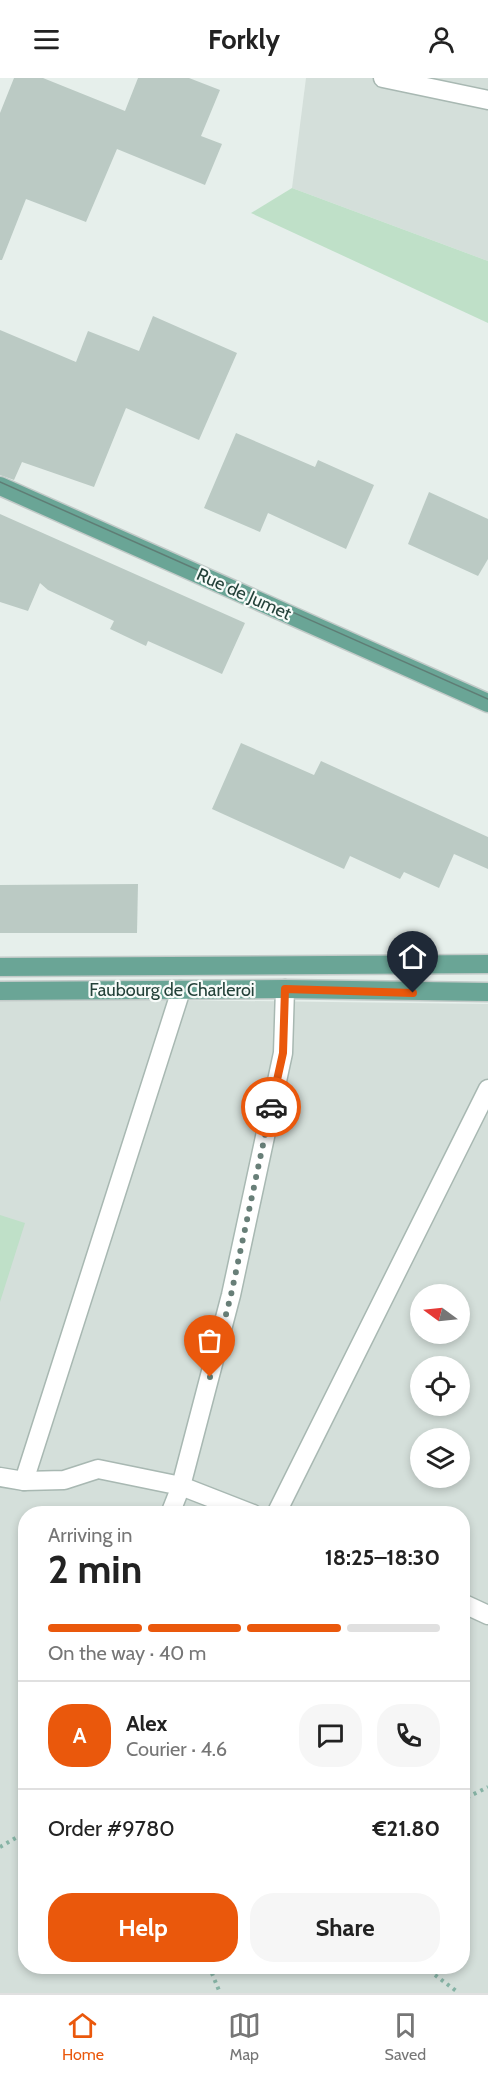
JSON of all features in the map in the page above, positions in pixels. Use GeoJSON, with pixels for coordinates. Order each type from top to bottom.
{"type":"FeatureCollection","features":[{"type":"Feature","properties":{"kind":"main road","name":"Rue de Jumet"},"geometry":{"type":"LineString","coordinates":[[0,486],[488,702]]}},
{"type":"Feature","properties":{"kind":"main road"},"geometry":{"type":"LineString","coordinates":[[0,967],[488,964]]}},
{"type":"Feature","properties":{"kind":"main road","name":"Faubourg de Charleroi"},"geometry":{"type":"LineString","coordinates":[[0,991],[285,989],[488,993]]}},
{"type":"Feature","properties":{"kind":"lane"},"geometry":{"type":"LineString","coordinates":[[383,78],[488,100]]}},
{"type":"Feature","properties":{"kind":"lane"},"geometry":{"type":"LineString","coordinates":[[173,1506],[181,1486],[231,1295],[283,1053],[285,989]]}},
{"type":"Feature","properties":{"kind":"lane"},"geometry":{"type":"LineString","coordinates":[[24,1481],[181,990]]}},
{"type":"Feature","properties":{"kind":"lane"},"geometry":{"type":"LineString","coordinates":[[280,1506],[488,1089]]}},
{"type":"Feature","properties":{"kind":"lane"},"geometry":{"type":"LineString","coordinates":[[0,1477],[24,1481],[64,1480],[98,1469],[181,1486],[232,1506]]}},
{"type":"Feature","properties":{"kind":"lane"},"geometry":{"type":"LineString","coordinates":[[470,1607],[488,1615]]}},
{"type":"Feature","properties":{"kind":"path"},"geometry":{"type":"LineString","coordinates":[[470,1796],[488,1787]]}},
{"type":"Feature","properties":{"kind":"path"},"geometry":{"type":"LineString","coordinates":[[0,1847],[18,1837]]}},
{"type":"Feature","properties":{"kind":"path"},"geometry":{"type":"LineString","coordinates":[[212,1974],[220,1993]]}},
{"type":"Feature","properties":{"kind":"path"},"geometry":{"type":"LineString","coordinates":[[434,1974],[459,1993]]}},
{"type":"Feature","properties":{"kind":"shaded area"},"geometry":{"type":"Polygon","coordinates":[[[306,78],[488,78],[488,261],[292,188],[306,78]]]}},
{"type":"Feature","properties":{"kind":"shaded area"},"geometry":{"type":"Polygon","coordinates":[[[0,998],[488,1004],[488,1993],[0,1993],[0,998]]]}},
{"type":"Feature","properties":{"kind":"green space"},"geometry":{"type":"Polygon","coordinates":[[[292,188],[488,261],[488,323],[251,213],[292,188]]]}},
{"type":"Feature","properties":{"kind":"green space"},"geometry":{"type":"Polygon","coordinates":[[[0,1215],[25,1223],[0,1302],[0,1215]]]}},
{"type":"Feature","properties":{"kind":"building"},"geometry":{"type":"Polygon","coordinates":[[[14,78],[43,78],[125,111],[138,78],[189,78],[220,90],[201,136],[222,144],[205,185],[117,149],[86,222],[26,199],[2,260],[0,260],[0,113],[14,78]]]}},
{"type":"Feature","properties":{"kind":"building"},"geometry":{"type":"Polygon","coordinates":[[[153,316],[237,353],[199,440],[126,408],[94,487],[22,462],[14,480],[0,475],[0,330],[76,362],[88,331],[139,351],[153,316]]]}},
{"type":"Feature","properties":{"kind":"building"},"geometry":{"type":"Polygon","coordinates":[[[236,433],[315,467],[318,460],[374,485],[346,549],[268,513],[260,532],[204,508],[236,433]]]}},
{"type":"Feature","properties":{"kind":"building"},"geometry":{"type":"Polygon","coordinates":[[[429,492],[488,519],[488,559],[478,576],[408,544],[429,492]]]}},
{"type":"Feature","properties":{"kind":"building"},"geometry":{"type":"Polygon","coordinates":[[[0,514],[245,623],[222,674],[148,641],[146,646],[110,629],[114,621],[48,590],[40,583],[28,611],[0,602],[0,514]]]}},
{"type":"Feature","properties":{"kind":"building"},"geometry":{"type":"Polygon","coordinates":[[[241,743],[314,775],[321,761],[488,837],[488,869],[454,854],[439,888],[404,872],[400,879],[350,856],[344,869],[212,809],[241,743]]]}},
{"type":"Feature","properties":{"kind":"building"},"geometry":{"type":"Polygon","coordinates":[[[138,884],[137,933],[0,933],[0,885],[138,884]]]}},
{"type":"Feature","properties":{"kind":"tram line"},"geometry":{"type":"LineString","coordinates":[[0,482],[488,699]]}},
{"type":"Feature","properties":{"kind":"way so far"},"geometry":{"type":"LineString","coordinates":[[210,1377],[231,1295],[271,1107]]}},
{"type":"Feature","properties":{"kind":"route"},"geometry":{"type":"LineString","coordinates":[[271,1107],[283,1053],[285,989],[413,993]]}}]}
